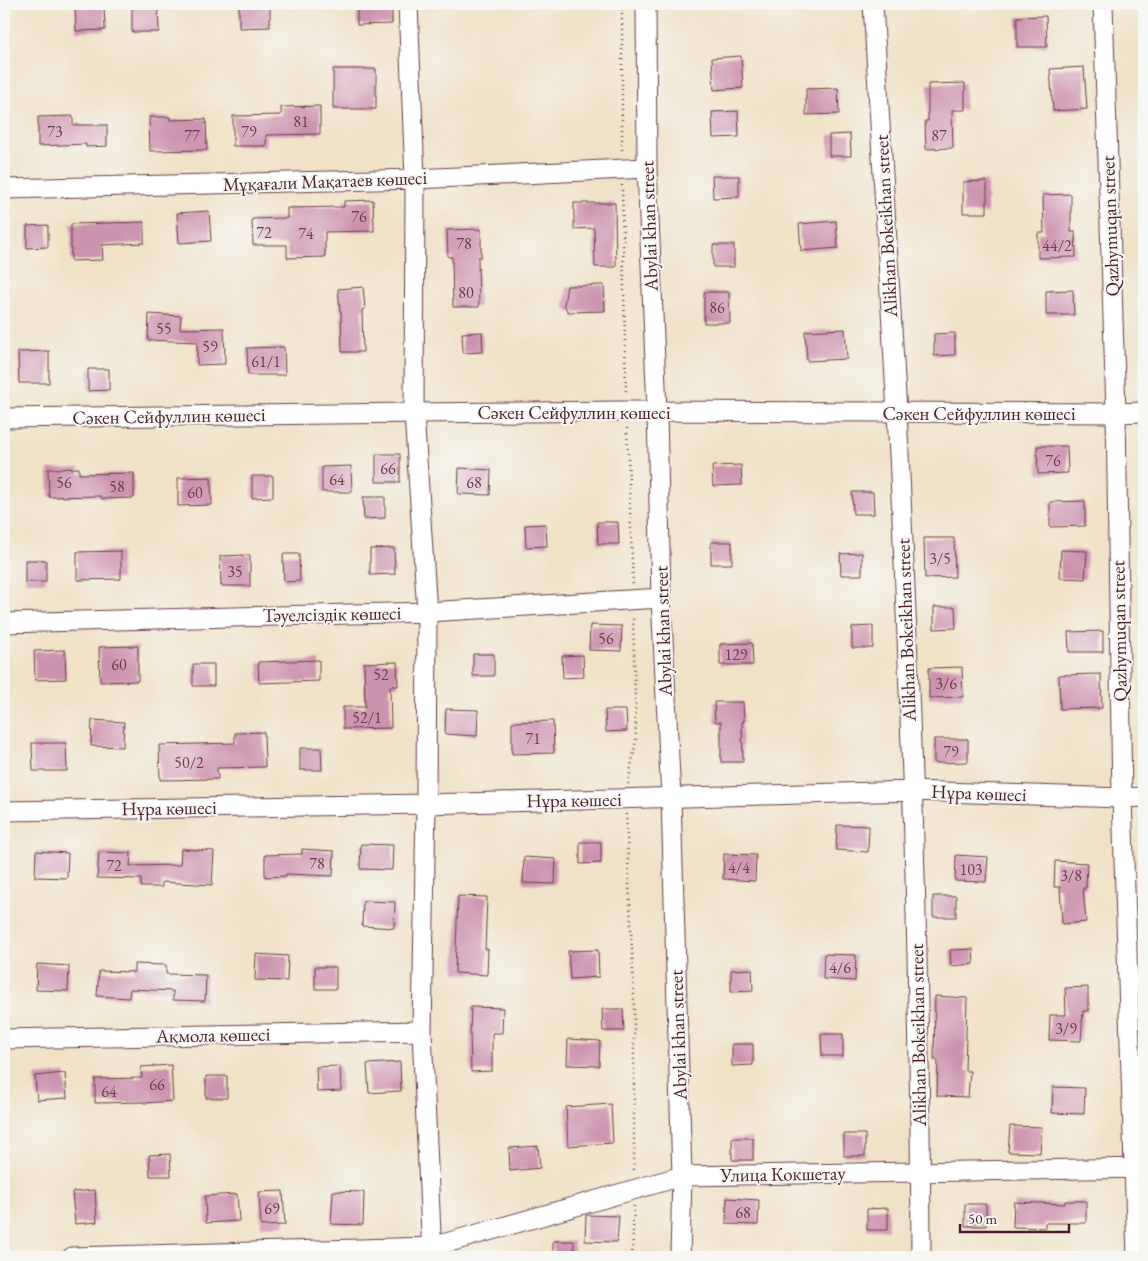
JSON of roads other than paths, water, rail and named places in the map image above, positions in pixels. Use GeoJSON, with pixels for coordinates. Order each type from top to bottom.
{"type":"FeatureCollection","features":[{"type":"Feature","properties":{"kind":"street"},"geometry":{"type":"LineString","coordinates":[[408,4],[415,178],[414,413],[427,612],[422,1032],[432,1252]]}},
{"type":"Feature","properties":{"kind":"street","name":"Abylai khan street"},"geometry":{"type":"LineString","coordinates":[[646,4],[647,168],[657,411],[661,598],[671,798],[682,1176],[680,1257]]}},
{"type":"Feature","properties":{"kind":"street","name":"Alikhan Bokeikhan street"},"geometry":{"type":"LineString","coordinates":[[873,4],[897,413],[913,791],[922,1257]]}},
{"type":"Feature","properties":{"kind":"street","name":"Qazhymuqan street"},"geometry":{"type":"LineString","coordinates":[[1103,4],[1116,413],[1122,798],[1139,1168],[1137,1257]]}},
{"type":"Feature","properties":{"kind":"street","name":"Мұқағали Мақатаев көшесі"},"geometry":{"type":"LineString","coordinates":[[4,189],[415,178],[647,168]]}},
{"type":"Feature","properties":{"kind":"street","name":"Сәкен Сейфуллин көшесі"},"geometry":{"type":"LineString","coordinates":[[4,418],[626,411],[1144,412]]}},
{"type":"Feature","properties":{"kind":"street","name":"Тәуелсіздік көшесі"},"geometry":{"type":"LineString","coordinates":[[4,622],[427,612],[661,598]]}},
{"type":"Feature","properties":{"kind":"street","name":"Нұра көшесі"},"geometry":{"type":"LineString","coordinates":[[4,810],[426,804],[913,791],[1122,798],[1144,797]]}},
{"type":"Feature","properties":{"kind":"street","name":"Ақмола көшесі"},"geometry":{"type":"LineString","coordinates":[[4,1039],[422,1032]]}},
{"type":"Feature","properties":{"kind":"street","name":"Улица Кокшетау"},"geometry":{"type":"LineString","coordinates":[[72,1257],[432,1252],[634,1189],[682,1176],[1139,1168]]}}]}
